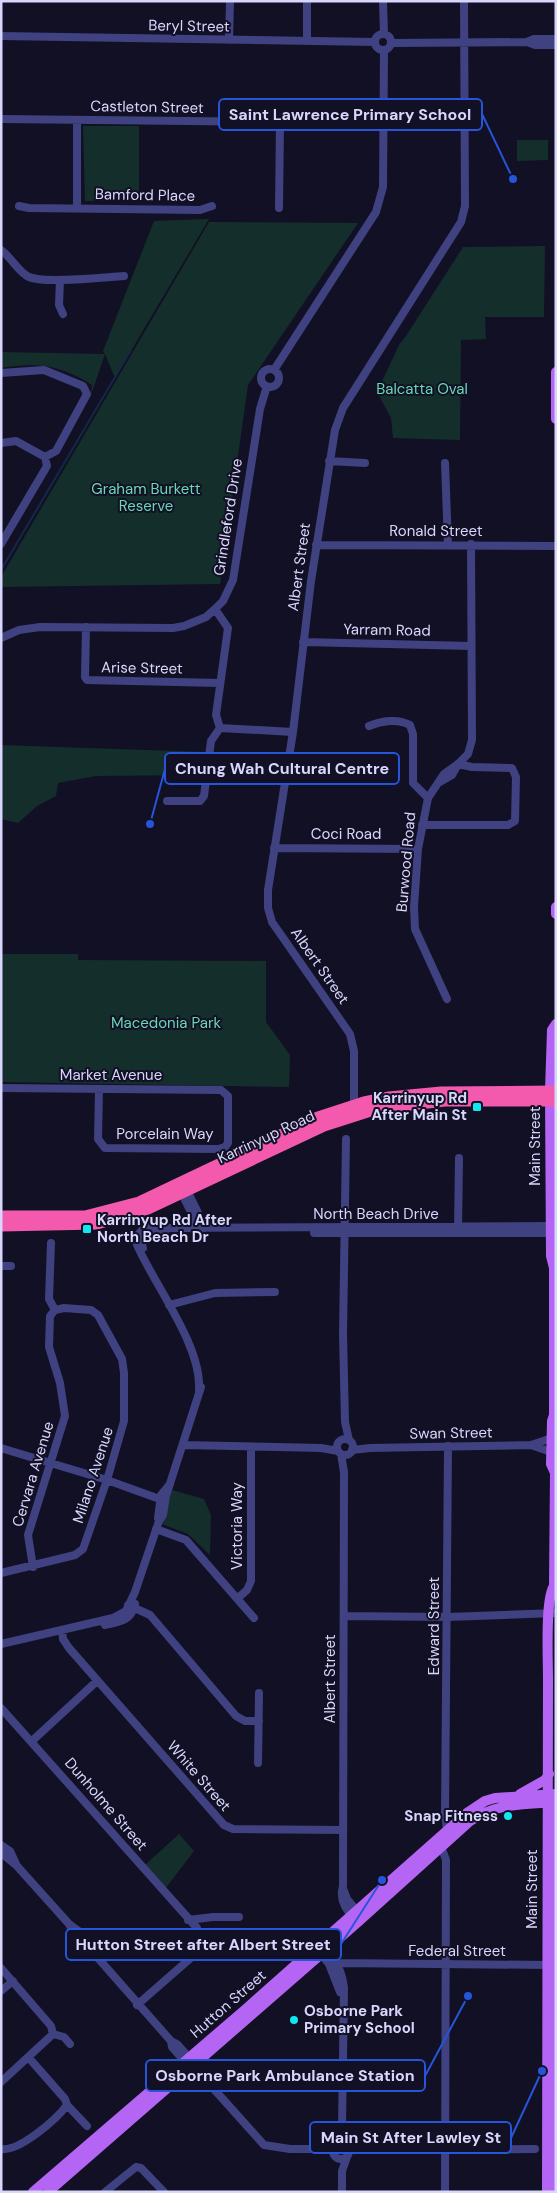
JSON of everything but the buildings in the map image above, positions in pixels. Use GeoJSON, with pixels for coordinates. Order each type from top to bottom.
{"type":"FeatureCollection","features":[{"type":"Feature","properties":{"kind":"highway","name":"Karrinyup Road"},"geometry":{"type":"LineString","coordinates":[[1,1226],[97,1224],[148,1209],[182,1187],[318,1118],[354,1105],[389,1097],[420,1093],[553,1096]]}},
{"type":"Feature","properties":{"kind":"highway","name":"Karrinyup Road"},"geometry":{"type":"LineString","coordinates":[[1,1216],[58,1217],[98,1214],[182,1187],[324,1126],[377,1109],[445,1101],[553,1096]]}},
{"type":"Feature","properties":{"kind":"main road"},"geometry":{"type":"LineString","coordinates":[[556,372],[556,419]]}},
{"type":"Feature","properties":{"kind":"main road"},"geometry":{"type":"LineString","coordinates":[[556,907],[556,914]]}},
{"type":"Feature","properties":{"kind":"main road","name":"Main Street"},"geometry":{"type":"LineString","coordinates":[[555,2192],[553,2150],[553,1798],[549,1774],[552,1706],[551,1590],[555,1588],[555,1471],[551,1464],[553,1444],[552,1421],[555,1417],[555,1266],[551,1256],[551,1230],[552,1030],[556,1024]]}},
{"type":"Feature","properties":{"kind":"main road"},"geometry":{"type":"LineString","coordinates":[[517,1796],[545,1780],[549,1774]]}},
{"type":"Feature","properties":{"kind":"main road","name":"Hutton Street"},"geometry":{"type":"LineString","coordinates":[[357,1916],[457,1820],[486,1801],[517,1796],[553,1798]]}},
{"type":"Feature","properties":{"kind":"main road","name":"Hutton Street"},"geometry":{"type":"LineString","coordinates":[[48,2192],[190,2063],[357,1916],[470,1821],[486,1811],[508,1805],[553,1798]]}},
{"type":"Feature","properties":{"kind":"main road","name":"Hutton Street"},"geometry":{"type":"LineString","coordinates":[[33,2192],[190,2063]]}},
{"type":"Feature","properties":{"kind":"main road","name":"Main Street"},"geometry":{"type":"LineString","coordinates":[[547,2192],[553,2150]]}},
{"type":"Feature","properties":{"kind":"street"},"geometry":{"type":"LineString","coordinates":[[229,40],[230,1]]}},
{"type":"Feature","properties":{"kind":"street"},"geometry":{"type":"LineString","coordinates":[[307,1],[307,40]]}},
{"type":"Feature","properties":{"kind":"street"},"geometry":{"type":"LineString","coordinates":[[383,1],[384,34]]}},
{"type":"Feature","properties":{"kind":"street","name":"Albert Street"},"geometry":{"type":"LineString","coordinates":[[354,1105],[354,1051],[347,1029],[272,922],[268,908],[268,892],[293,732],[316,545],[335,430],[342,408],[461,222],[465,206],[464,1]]}},
{"type":"Feature","properties":{"kind":"street"},"geometry":{"type":"LineString","coordinates":[[384,34],[390,37],[391,43],[389,48],[384,50],[378,48],[376,42],[378,36],[384,34]]}},
{"type":"Feature","properties":{"kind":"street","name":"Beryl Street"},"geometry":{"type":"LineString","coordinates":[[1,36],[376,42]]}},
{"type":"Feature","properties":{"kind":"street"},"geometry":{"type":"LineString","coordinates":[[527,42],[534,39],[556,39]]}},
{"type":"Feature","properties":{"kind":"street"},"geometry":{"type":"LineString","coordinates":[[391,43],[527,42],[535,45],[556,45]]}},
{"type":"Feature","properties":{"kind":"street"},"geometry":{"type":"LineString","coordinates":[[274,370],[376,212],[383,187],[384,50]]}},
{"type":"Feature","properties":{"kind":"street","name":"Castleton Street"},"geometry":{"type":"LineString","coordinates":[[1,119],[280,122],[383,121]]}},
{"type":"Feature","properties":{"kind":"street","name":"Bamford Place"},"geometry":{"type":"LineString","coordinates":[[77,120],[77,208]]}},
{"type":"Feature","properties":{"kind":"street"},"geometry":{"type":"LineString","coordinates":[[279,208],[280,122]]}},
{"type":"Feature","properties":{"kind":"street","name":"Bamford Place"},"geometry":{"type":"LineString","coordinates":[[20,206],[28,208],[200,210],[212,206]]}},
{"type":"Feature","properties":{"kind":"street"},"geometry":{"type":"LineString","coordinates":[[1,250],[30,278],[60,280],[124,276]]}},
{"type":"Feature","properties":{"kind":"street"},"geometry":{"type":"LineString","coordinates":[[60,280],[59,305],[63,314]]}},
{"type":"Feature","properties":{"kind":"street"},"geometry":{"type":"LineString","coordinates":[[1,373],[7,371],[44,370],[83,386],[87,394],[56,452],[45,457]]}},
{"type":"Feature","properties":{"kind":"street"},"geometry":{"type":"LineString","coordinates":[[266,370],[274,370],[277,373],[278,380],[274,385],[267,386],[263,383],[261,376],[266,370]]}},
{"type":"Feature","properties":{"kind":"street","name":"Grindleford Drive"},"geometry":{"type":"LineString","coordinates":[[1,638],[20,630],[40,627],[173,628],[195,622],[223,602],[233,580],[260,409],[267,386]]}},
{"type":"Feature","properties":{"kind":"street"},"geometry":{"type":"LineString","coordinates":[[1,443],[16,441],[45,457],[47,466],[1,544]]}},
{"type":"Feature","properties":{"kind":"street"},"geometry":{"type":"LineString","coordinates":[[329,461],[365,463]]}},
{"type":"Feature","properties":{"kind":"street"},"geometry":{"type":"LineString","coordinates":[[445,463],[448,545]]}},
{"type":"Feature","properties":{"kind":"street","name":"Ronald Street"},"geometry":{"type":"LineString","coordinates":[[316,545],[472,544],[556,546]]}},
{"type":"Feature","properties":{"kind":"street","name":"Burwood Road"},"geometry":{"type":"LineString","coordinates":[[447,999],[415,929],[414,907],[418,848],[428,798],[438,784],[452,776],[458,764],[468,754],[472,740],[472,544]]}},
{"type":"Feature","properties":{"kind":"street"},"geometry":{"type":"LineString","coordinates":[[215,609],[228,628],[216,715],[220,728]]}},
{"type":"Feature","properties":{"kind":"street","name":"Arise Street"},"geometry":{"type":"LineString","coordinates":[[86,627],[85,677],[87,680],[220,683]]}},
{"type":"Feature","properties":{"kind":"street","name":"Yarram Road"},"geometry":{"type":"LineString","coordinates":[[303,642],[472,646]]}},
{"type":"Feature","properties":{"kind":"street"},"geometry":{"type":"LineString","coordinates":[[369,726],[380,722],[401,722],[410,725],[413,734],[413,783],[428,798]]}},
{"type":"Feature","properties":{"kind":"street"},"geometry":{"type":"LineString","coordinates":[[220,728],[293,732]]}},
{"type":"Feature","properties":{"kind":"street"},"geometry":{"type":"LineString","coordinates":[[166,800],[200,800],[204,796],[211,741],[220,728]]}},
{"type":"Feature","properties":{"kind":"street"},"geometry":{"type":"LineString","coordinates":[[422,825],[508,825],[515,821],[516,777],[512,768],[472,767],[458,764]]}},
{"type":"Feature","properties":{"kind":"street","name":"Coci Road"},"geometry":{"type":"LineString","coordinates":[[274,848],[418,848]]}},
{"type":"Feature","properties":{"kind":"street","name":"Market Avenue"},"geometry":{"type":"LineString","coordinates":[[1,1088],[221,1090]]}},
{"type":"Feature","properties":{"kind":"street","name":"Porcelain Way"},"geometry":{"type":"LineString","coordinates":[[99,1089],[98,1138],[105,1148],[209,1149],[221,1148],[228,1143],[228,1096],[221,1090]]}},
{"type":"Feature","properties":{"kind":"street","name":"Albert Street"},"geometry":{"type":"LineString","coordinates":[[346,1138],[343,1334],[345,1422],[343,1830],[342,1886],[340,1896],[357,1916]]}},
{"type":"Feature","properties":{"kind":"street"},"geometry":{"type":"LineString","coordinates":[[458,1230],[459,1158]]}},
{"type":"Feature","properties":{"kind":"street"},"geometry":{"type":"LineString","coordinates":[[182,1187],[199,1216],[198,1230]]}},
{"type":"Feature","properties":{"kind":"street","name":"North Beach Drive"},"geometry":{"type":"LineString","coordinates":[[169,1305],[138,1245],[136,1236],[140,1230],[551,1230]]}},
{"type":"Feature","properties":{"kind":"street","name":"Cervara Avenue"},"geometry":{"type":"LineString","coordinates":[[33,1567],[28,1535],[65,1416],[60,1383],[50,1347],[50,1316],[54,1310],[49,1298],[51,1243]]}},
{"type":"Feature","properties":{"kind":"street"},"geometry":{"type":"LineString","coordinates":[[1,1266],[11,1266]]}},
{"type":"Feature","properties":{"kind":"street"},"geometry":{"type":"LineString","coordinates":[[1,1648],[65,1632],[119,1623],[131,1608],[159,1520],[163,1515],[163,1498],[170,1484],[183,1445],[199,1390],[200,1374],[191,1349],[169,1305],[182,1300],[215,1293],[275,1292]]}},
{"type":"Feature","properties":{"kind":"street","name":"Milano Avenue"},"geometry":{"type":"LineString","coordinates":[[1,1573],[33,1567],[75,1555],[83,1549],[107,1480],[124,1421],[124,1373],[122,1359],[102,1321],[94,1311],[76,1308],[54,1310]]}},
{"type":"Feature","properties":{"kind":"street","name":"Swan Street"},"geometry":{"type":"LineString","coordinates":[[183,1445],[251,1448],[370,1448],[553,1444]]}},
{"type":"Feature","properties":{"kind":"street","name":"Swan Street"},"geometry":{"type":"LineString","coordinates":[[532,1445],[553,1444]]}},
{"type":"Feature","properties":{"kind":"street","name":"Edward Street"},"geometry":{"type":"LineString","coordinates":[[447,1830],[448,1446]]}},
{"type":"Feature","properties":{"kind":"street"},"geometry":{"type":"LineString","coordinates":[[1,1448],[163,1498]]}},
{"type":"Feature","properties":{"kind":"street","name":"Victoria Way"},"geometry":{"type":"LineString","coordinates":[[238,1598],[248,1590],[251,1581],[251,1448]]}},
{"type":"Feature","properties":{"kind":"street"},"geometry":{"type":"LineString","coordinates":[[156,1529],[186,1540],[254,1618]]}},
{"type":"Feature","properties":{"kind":"street"},"geometry":{"type":"LineString","coordinates":[[131,1608],[154,1622],[236,1716],[245,1721],[259,1721]]}},
{"type":"Feature","properties":{"kind":"street"},"geometry":{"type":"LineString","coordinates":[[344,1616],[448,1617],[552,1613]]}},
{"type":"Feature","properties":{"kind":"street","name":"White Street"},"geometry":{"type":"LineString","coordinates":[[65,1632],[69,1648],[77,1654],[97,1681],[224,1826],[233,1829],[343,1830]]}},
{"type":"Feature","properties":{"kind":"street"},"geometry":{"type":"LineString","coordinates":[[1,1644],[22,1642]]}},
{"type":"Feature","properties":{"kind":"street"},"geometry":{"type":"LineString","coordinates":[[32,1741],[97,1681]]}},
{"type":"Feature","properties":{"kind":"street"},"geometry":{"type":"LineString","coordinates":[[258,1763],[259,1693]]}},
{"type":"Feature","properties":{"kind":"street","name":"Dunholme Street"},"geometry":{"type":"LineString","coordinates":[[1,1708],[197,1928],[200,1940],[199,1948],[193,1956],[137,2005]]}},
{"type":"Feature","properties":{"kind":"street"},"geometry":{"type":"LineString","coordinates":[[446,1807],[457,1820]]}},
{"type":"Feature","properties":{"kind":"street"},"geometry":{"type":"LineString","coordinates":[[1,1845],[10,1851],[17,1866]]}},
{"type":"Feature","properties":{"kind":"street"},"geometry":{"type":"LineString","coordinates":[[441,1846],[446,1860],[445,2192]]}},
{"type":"Feature","properties":{"kind":"street"},"geometry":{"type":"LineString","coordinates":[[1,1853],[17,1866],[69,1924],[77,1940],[90,1949],[137,2005],[171,2041],[172,2047],[190,2063]]}},
{"type":"Feature","properties":{"kind":"street"},"geometry":{"type":"LineString","coordinates":[[188,1920],[213,1917],[239,1917]]}},
{"type":"Feature","properties":{"kind":"street"},"geometry":{"type":"LineString","coordinates":[[321,1948],[338,1963],[343,1974],[342,2128],[348,2151],[342,2171],[342,2192]]}},
{"type":"Feature","properties":{"kind":"street"},"geometry":{"type":"LineString","coordinates":[[321,1948],[338,1983],[343,2004]]}},
{"type":"Feature","properties":{"kind":"street","name":"Federal Street"},"geometry":{"type":"LineString","coordinates":[[338,1963],[366,1965],[553,1965]]}},
{"type":"Feature","properties":{"kind":"street","name":"Federal Street"},"geometry":{"type":"LineString","coordinates":[[343,1974],[351,1968],[366,1965]]}},
{"type":"Feature","properties":{"kind":"street"},"geometry":{"type":"LineString","coordinates":[[1,1968],[52,2026],[53,2034]]}},
{"type":"Feature","properties":{"kind":"street"},"geometry":{"type":"LineString","coordinates":[[1,1991],[13,1981]]}},
{"type":"Feature","properties":{"kind":"street"},"geometry":{"type":"LineString","coordinates":[[53,2034],[64,2037],[70,2044]]}},
{"type":"Feature","properties":{"kind":"street"},"geometry":{"type":"LineString","coordinates":[[1,2082],[53,2034]]}},
{"type":"Feature","properties":{"kind":"street"},"geometry":{"type":"LineString","coordinates":[[29,2058],[65,2099],[66,2105],[87,2126]]}},
{"type":"Feature","properties":{"kind":"street"},"geometry":{"type":"LineString","coordinates":[[204,2078],[261,2144],[275,2148],[317,2149],[343,2142],[348,2151]]}},
{"type":"Feature","properties":{"kind":"street"},"geometry":{"type":"LineString","coordinates":[[1,2149],[6,2150],[28,2140],[66,2105]]}},
{"type":"Feature","properties":{"kind":"street"},"geometry":{"type":"LineString","coordinates":[[342,2128],[333,2150],[342,2171]]}},
{"type":"Feature","properties":{"kind":"street"},"geometry":{"type":"LineString","coordinates":[[317,2149],[342,2159],[348,2151],[364,2150],[535,2149]]}},
{"type":"Feature","properties":{"kind":"street"},"geometry":{"type":"LineString","coordinates":[[104,2192],[136,2167],[141,2168],[164,2192]]}},
{"type":"Feature","properties":{"kind":"green space"},"geometry":{"type":"Polygon","coordinates":[[[83,126],[139,126],[139,200],[85,201],[83,126]]]}},
{"type":"Feature","properties":{"kind":"green space"},"geometry":{"type":"Polygon","coordinates":[[[517,140],[548,140],[548,160],[517,161],[517,140]]]}},
{"type":"Feature","properties":{"kind":"green space"},"geometry":{"type":"Polygon","coordinates":[[[209,219],[115,378],[103,351],[154,221],[209,219]]]}},
{"type":"Feature","properties":{"kind":"green space","name":"Graham Burkett Reserve"},"geometry":{"type":"Polygon","coordinates":[[[209,222],[358,223],[248,385],[220,584],[1,587],[1,577],[209,222]]]}},
{"type":"Feature","properties":{"kind":"green space","name":"Balcatta Oval"},"geometry":{"type":"Polygon","coordinates":[[[545,246],[544,317],[485,317],[486,339],[461,340],[460,440],[393,438],[391,418],[377,392],[399,345],[463,247],[545,246]]]}},
{"type":"Feature","properties":{"kind":"green space"},"geometry":{"type":"Polygon","coordinates":[[[1,352],[105,354],[91,395],[92,385],[59,369],[37,365],[1,368],[1,352]]]}},
{"type":"Feature","properties":{"kind":"green space"},"geometry":{"type":"Polygon","coordinates":[[[1,745],[205,752],[199,775],[96,776],[58,783],[56,796],[37,806],[18,823],[1,819],[1,745]]]}},
{"type":"Feature","properties":{"kind":"green space","name":"Macedonia Park"},"geometry":{"type":"Polygon","coordinates":[[[1,954],[78,954],[78,960],[266,961],[266,1022],[290,1055],[289,1087],[1,1082],[1,954]]]}},
{"type":"Feature","properties":{"kind":"green space"},"geometry":{"type":"Polygon","coordinates":[[[172,1490],[204,1499],[211,1515],[210,1555],[188,1534],[162,1524],[172,1490]]]}},
{"type":"Feature","properties":{"kind":"green space"},"geometry":{"type":"Polygon","coordinates":[[[179,1834],[194,1851],[165,1889],[145,1865],[179,1834]]]}},
{"type":"Feature","properties":{"kind":"waterway"},"geometry":{"type":"LineString","coordinates":[[1,570],[131,350]]}},
{"type":"Feature","properties":{"kind":"place","name":"Saint Lawrence Primary School"},"geometry":{"type":"Point","coordinates":[513,179]}},
{"type":"Feature","properties":{"kind":"place","name":"Chung Wah Cultural Centre"},"geometry":{"type":"Point","coordinates":[150,824]}},
{"type":"Feature","properties":{"kind":"place","name":"Karrinyup Rd After Main St"},"geometry":{"type":"Point","coordinates":[477,1107]}},
{"type":"Feature","properties":{"kind":"place","name":"Karrinyup Rd After North Beach Dr"},"geometry":{"type":"Point","coordinates":[87,1229]}},
{"type":"Feature","properties":{"kind":"place","name":"Snap Fitness"},"geometry":{"type":"Point","coordinates":[508,1816]}},
{"type":"Feature","properties":{"kind":"place","name":"Hutton Street after Albert Street"},"geometry":{"type":"Point","coordinates":[382,1880]}},
{"type":"Feature","properties":{"kind":"place","name":"Osborne Park Ambulance Station"},"geometry":{"type":"Point","coordinates":[468,1996]}},
{"type":"Feature","properties":{"kind":"place","name":"Osborne Park Primary School"},"geometry":{"type":"Point","coordinates":[294,2020]}},
{"type":"Feature","properties":{"kind":"place","name":"Main St After Lawley St"},"geometry":{"type":"Point","coordinates":[542,2071]}}]}
